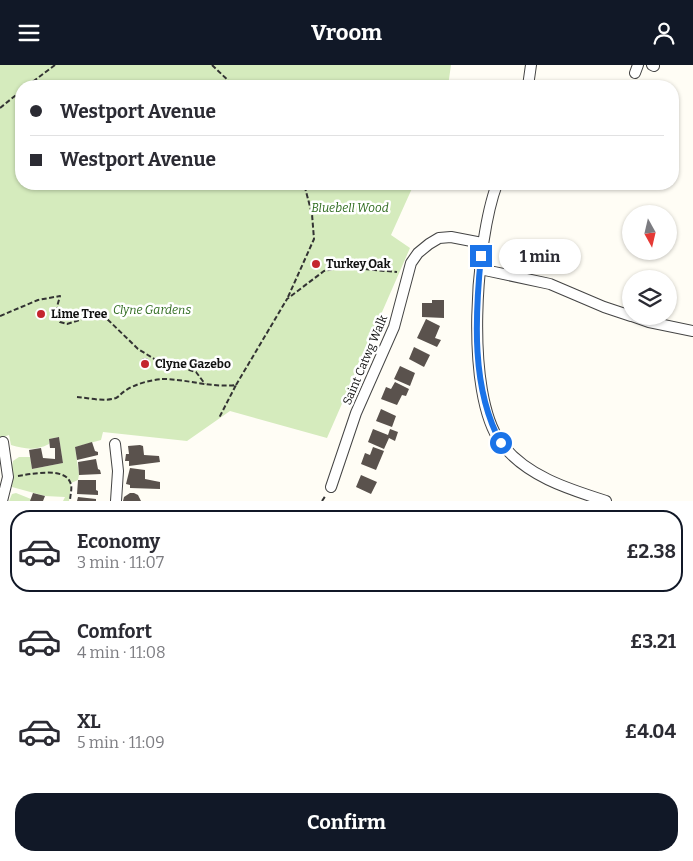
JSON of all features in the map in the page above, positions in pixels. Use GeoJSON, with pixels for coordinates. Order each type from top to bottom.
{"type":"FeatureCollection","features":[{"type":"Feature","properties":{"kind":"street"},"geometry":{"type":"LineString","coordinates":[[529,80],[531,65]]}},
{"type":"Feature","properties":{"kind":"street"},"geometry":{"type":"LineString","coordinates":[[496,190],[482,243],[477,335],[480,386],[492,427],[501,443],[517,459],[546,479],[606,501]]}},
{"type":"Feature","properties":{"kind":"street","name":"Saint Catwg Walk"},"geometry":{"type":"LineString","coordinates":[[331,487],[356,413],[394,327],[410,273],[411,263],[418,253],[439,238],[451,237],[482,243]]}},
{"type":"Feature","properties":{"kind":"street"},"geometry":{"type":"LineString","coordinates":[[480,269],[550,285],[622,313]]}},
{"type":"Feature","properties":{"kind":"street"},"geometry":{"type":"LineString","coordinates":[[664,325],[693,331]]}},
{"type":"Feature","properties":{"kind":"street"},"geometry":{"type":"LineString","coordinates":[[2,501],[8,477],[3,442]]}},
{"type":"Feature","properties":{"kind":"street"},"geometry":{"type":"LineString","coordinates":[[115,445],[118,471],[116,501]]}},
{"type":"Feature","properties":{"kind":"path"},"geometry":{"type":"LineString","coordinates":[[35,80],[55,65]]}},
{"type":"Feature","properties":{"kind":"path"},"geometry":{"type":"LineString","coordinates":[[212,65],[228,80]]}},
{"type":"Feature","properties":{"kind":"path"},"geometry":{"type":"LineString","coordinates":[[0,108],[15,96]]}},
{"type":"Feature","properties":{"kind":"path"},"geometry":{"type":"LineString","coordinates":[[219,418],[286,299],[314,239],[312,215],[306,190]]}},
{"type":"Feature","properties":{"kind":"path"},"geometry":{"type":"LineString","coordinates":[[286,299],[324,271],[341,267],[410,273]]}},
{"type":"Feature","properties":{"kind":"path"},"geometry":{"type":"LineString","coordinates":[[0,315],[38,300],[60,296],[57,307],[60,322],[67,324],[101,313],[138,349],[156,360],[196,372],[205,384]]}},
{"type":"Feature","properties":{"kind":"path"},"geometry":{"type":"LineString","coordinates":[[77,397],[106,400],[118,397],[126,390],[144,383],[162,379],[219,387],[236,385]]}},
{"type":"Feature","properties":{"kind":"path"},"geometry":{"type":"LineString","coordinates":[[8,477],[40,473],[58,473],[67,476],[71,483],[70,501]]}},
{"type":"Feature","properties":{"kind":"green space","name":"Clyne Gardens"},"geometry":{"type":"Polygon","coordinates":[[[0,65],[451,65],[449,80],[15,80],[15,190],[411,190],[391,235],[410,248],[327,438],[230,411],[187,441],[103,432],[101,440],[75,447],[78,480],[71,483],[69,501],[63,501],[65,497],[45,496],[12,487],[13,461],[19,457],[30,457],[32,469],[63,463],[59,437],[49,439],[49,444],[30,449],[11,445],[9,435],[0,438],[0,65]]]}},
{"type":"Feature","properties":{"kind":"green space"},"geometry":{"type":"Polygon","coordinates":[[[16,493],[31,499],[30,501],[9,501],[12,494],[16,493]]]}},
{"type":"Feature","properties":{"kind":"building"},"geometry":{"type":"Polygon","coordinates":[[[432,300],[444,300],[444,318],[422,317],[422,303],[432,303],[432,300]]]}},
{"type":"Feature","properties":{"kind":"building"},"geometry":{"type":"Polygon","coordinates":[[[426,319],[440,326],[435,338],[441,340],[437,347],[417,338],[426,319]]]}},
{"type":"Feature","properties":{"kind":"building"},"geometry":{"type":"Polygon","coordinates":[[[414,347],[430,355],[424,367],[409,359],[414,347]]]}},
{"type":"Feature","properties":{"kind":"building","name":"Clyne Gazebo"},"geometry":{"type":"Polygon","coordinates":[[[145,358],[150,363],[145,368],[140,363],[145,358]]]}},
{"type":"Feature","properties":{"kind":"building"},"geometry":{"type":"Polygon","coordinates":[[[400,366],[415,373],[410,386],[394,379],[400,366]]]}},
{"type":"Feature","properties":{"kind":"building"},"geometry":{"type":"Polygon","coordinates":[[[395,382],[409,389],[406,396],[402,395],[397,405],[381,399],[386,387],[391,389],[395,382]]]}},
{"type":"Feature","properties":{"kind":"building"},"geometry":{"type":"Polygon","coordinates":[[[381,409],[396,416],[392,427],[376,421],[381,409]]]}},
{"type":"Feature","properties":{"kind":"building"},"geometry":{"type":"Polygon","coordinates":[[[373,429],[388,435],[390,429],[398,432],[395,441],[389,438],[384,449],[368,442],[373,429]]]}},
{"type":"Feature","properties":{"kind":"building"},"geometry":{"type":"Polygon","coordinates":[[[59,437],[63,463],[32,469],[29,450],[41,448],[43,458],[55,459],[55,448],[50,448],[49,439],[59,437]]]}},
{"type":"Feature","properties":{"kind":"building"},"geometry":{"type":"Polygon","coordinates":[[[92,442],[98,455],[77,460],[75,447],[92,442]]]}},
{"type":"Feature","properties":{"kind":"building"},"geometry":{"type":"Polygon","coordinates":[[[128,446],[143,446],[144,455],[159,456],[160,462],[129,466],[129,461],[125,461],[126,454],[129,454],[128,446]]]}},
{"type":"Feature","properties":{"kind":"building"},"geometry":{"type":"Polygon","coordinates":[[[373,447],[384,451],[376,470],[361,464],[365,453],[370,455],[373,447]]]}},
{"type":"Feature","properties":{"kind":"building"},"geometry":{"type":"Polygon","coordinates":[[[96,459],[101,474],[79,475],[78,462],[96,459]]]}},
{"type":"Feature","properties":{"kind":"building"},"geometry":{"type":"Polygon","coordinates":[[[130,468],[145,470],[145,479],[160,482],[160,489],[130,488],[130,485],[126,484],[130,468]]]}},
{"type":"Feature","properties":{"kind":"building"},"geometry":{"type":"Polygon","coordinates":[[[361,475],[377,482],[371,494],[356,487],[361,475]]]}},
{"type":"Feature","properties":{"kind":"building"},"geometry":{"type":"Polygon","coordinates":[[[78,480],[96,480],[98,495],[77,494],[78,480]]]}},
{"type":"Feature","properties":{"kind":"building"},"geometry":{"type":"Polygon","coordinates":[[[33,493],[45,496],[43,501],[30,501],[33,493]]]}},
{"type":"Feature","properties":{"kind":"building"},"geometry":{"type":"Polygon","coordinates":[[[130,493],[138,495],[141,501],[123,501],[124,497],[130,493]]]}},
{"type":"Feature","properties":{"kind":"building"},"geometry":{"type":"Polygon","coordinates":[[[78,497],[96,499],[96,501],[77,501],[78,497]]]}},
{"type":"Feature","properties":{"kind":"place","name":"Turkey Oak"},"geometry":{"type":"Point","coordinates":[316,264]}},
{"type":"Feature","properties":{"kind":"place","name":"Lime Tree"},"geometry":{"type":"Point","coordinates":[41,314]}},
{"type":"Feature","properties":{"kind":"place","name":"Clyne Gazebo"},"geometry":{"type":"Point","coordinates":[145,364]}},
{"type":"Feature","properties":{"kind":"route"},"geometry":{"type":"LineString","coordinates":[[481,256],[477,335],[480,386],[492,427],[501,443]]}},
{"type":"Feature","properties":{"kind":"park label","name":"Bluebell Wood"},"geometry":{"type":"Point","coordinates":[350,208]}}]}
